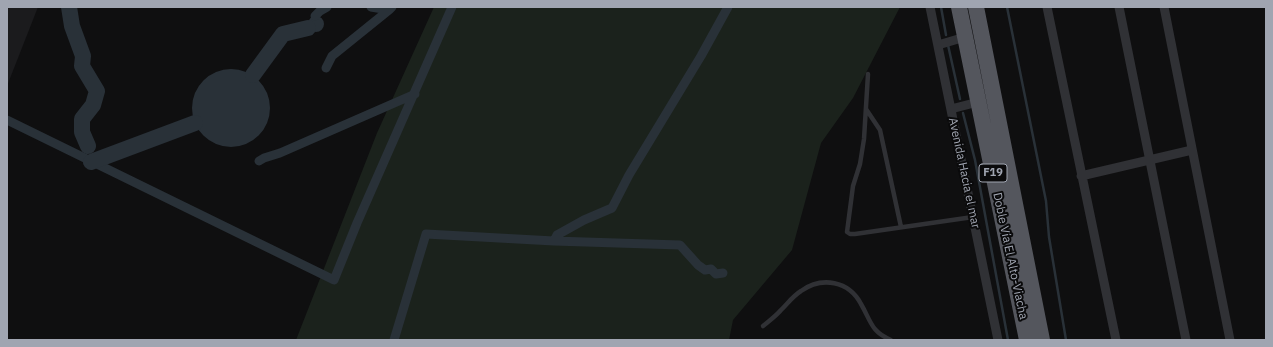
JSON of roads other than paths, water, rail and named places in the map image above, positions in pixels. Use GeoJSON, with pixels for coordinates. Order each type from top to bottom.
{"type":"FeatureCollection","features":[{"type":"Feature","properties":{"kind":"highway","name":"Doble Vía El Alto-Viacha"},"geometry":{"type":"LineString","coordinates":[[959,7],[1027,340]]}},
{"type":"Feature","properties":{"kind":"highway","name":"Doble Vía El Alto-Viacha"},"geometry":{"type":"LineString","coordinates":[[976,7],[1042,340]]}},
{"type":"Feature","properties":{"kind":"street","name":"Avenida Hacia el mar"},"geometry":{"type":"LineString","coordinates":[[930,7],[998,340]]}},
{"type":"Feature","properties":{"kind":"street"},"geometry":{"type":"LineString","coordinates":[[1047,7],[1116,340]]}},
{"type":"Feature","properties":{"kind":"street"},"geometry":{"type":"LineString","coordinates":[[1118,7],[1186,340]]}},
{"type":"Feature","properties":{"kind":"street"},"geometry":{"type":"LineString","coordinates":[[1164,7],[1230,340]]}},
{"type":"Feature","properties":{"kind":"street"},"geometry":{"type":"LineString","coordinates":[[938,45],[965,37]]}},
{"type":"Feature","properties":{"kind":"street"},"geometry":{"type":"LineString","coordinates":[[951,109],[978,102]]}},
{"type":"Feature","properties":{"kind":"street"},"geometry":{"type":"LineString","coordinates":[[1081,176],[1192,150]]}},
{"type":"Feature","properties":{"kind":"lane"},"geometry":{"type":"LineString","coordinates":[[868,74],[864,139],[860,164],[853,186],[847,232],[850,234],[855,234],[974,217]]}},
{"type":"Feature","properties":{"kind":"lane"},"geometry":{"type":"LineString","coordinates":[[866,109],[880,130],[901,227]]}},
{"type":"Feature","properties":{"kind":"lane"},"geometry":{"type":"LineString","coordinates":[[763,326],[802,290],[819,283],[842,284],[857,295],[871,325],[878,334],[891,340]]}},
{"type":"Feature","properties":{"kind":"waterway"},"geometry":{"type":"LineString","coordinates":[[69,7],[72,26],[83,56],[82,66],[97,91],[93,105],[82,119],[82,132],[88,146]]}},
{"type":"Feature","properties":{"kind":"waterway"},"geometry":{"type":"LineString","coordinates":[[315,16],[327,7]]}},
{"type":"Feature","properties":{"kind":"waterway"},"geometry":{"type":"LineString","coordinates":[[371,7],[389,10],[392,7]]}},
{"type":"Feature","properties":{"kind":"waterway"},"geometry":{"type":"LineString","coordinates":[[7,120],[334,280],[357,223],[452,7]]}},
{"type":"Feature","properties":{"kind":"waterway"},"geometry":{"type":"LineString","coordinates":[[554,241],[557,235],[584,220],[612,208],[629,175],[701,56],[728,7]]}},
{"type":"Feature","properties":{"kind":"waterway"},"geometry":{"type":"LineString","coordinates":[[941,7],[946,35]]}},
{"type":"Feature","properties":{"kind":"waterway"},"geometry":{"type":"LineString","coordinates":[[1007,7],[1046,201],[1049,237],[1066,340]]}},
{"type":"Feature","properties":{"kind":"waterway"},"geometry":{"type":"LineString","coordinates":[[326,68],[332,56],[389,10]]}},
{"type":"Feature","properties":{"kind":"waterway"},"geometry":{"type":"LineString","coordinates":[[253,75],[283,34],[308,28]]}},
{"type":"Feature","properties":{"kind":"waterway"},"geometry":{"type":"LineString","coordinates":[[948,45],[960,99]]}},
{"type":"Feature","properties":{"kind":"waterway"},"geometry":{"type":"LineString","coordinates":[[259,161],[415,94]]}},
{"type":"Feature","properties":{"kind":"waterway"},"geometry":{"type":"LineString","coordinates":[[963,113],[975,160],[1008,340]]}},
{"type":"Feature","properties":{"kind":"waterway"},"geometry":{"type":"LineString","coordinates":[[91,162],[195,123]]}},
{"type":"Feature","properties":{"kind":"waterway"},"geometry":{"type":"LineString","coordinates":[[394,340],[426,234],[554,241],[680,245],[698,265],[705,270],[711,269],[716,274],[723,273]]}}]}
